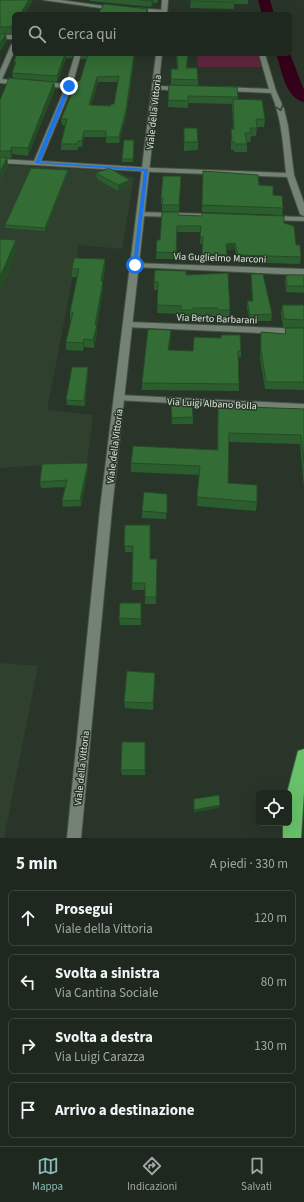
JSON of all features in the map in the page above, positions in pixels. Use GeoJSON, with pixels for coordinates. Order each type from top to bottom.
{"type":"FeatureCollection","features":[{"type":"Feature","properties":{"kind":"highway"},"geometry":{"type":"LineString","coordinates":[[292,838],[293,804],[296,782],[304,756]]}},
{"type":"Feature","properties":{"kind":"street"},"geometry":{"type":"LineString","coordinates":[[46,0],[118,8]]}},
{"type":"Feature","properties":{"kind":"street"},"geometry":{"type":"LineString","coordinates":[[164,12],[165,0]]}},
{"type":"Feature","properties":{"kind":"street"},"geometry":{"type":"LineString","coordinates":[[126,9],[154,12]]}},
{"type":"Feature","properties":{"kind":"street"},"geometry":{"type":"LineString","coordinates":[[0,37],[12,37]]}},
{"type":"Feature","properties":{"kind":"street"},"geometry":{"type":"LineString","coordinates":[[0,78],[12,50]]}},
{"type":"Feature","properties":{"kind":"street"},"geometry":{"type":"LineString","coordinates":[[38,163],[69,86],[77,56]]}},
{"type":"Feature","properties":{"kind":"street","name":"Viale della Vittoria"},"geometry":{"type":"LineString","coordinates":[[74,838],[106,509],[159,56]]}},
{"type":"Feature","properties":{"kind":"street"},"geometry":{"type":"LineString","coordinates":[[263,56],[273,91],[281,109],[285,126],[290,175],[304,214]]}},
{"type":"Feature","properties":{"kind":"street"},"geometry":{"type":"LineString","coordinates":[[0,81],[30,83]]}},
{"type":"Feature","properties":{"kind":"street"},"geometry":{"type":"LineString","coordinates":[[38,84],[69,86]]}},
{"type":"Feature","properties":{"kind":"street"},"geometry":{"type":"LineString","coordinates":[[156,88],[190,89]]}},
{"type":"Feature","properties":{"kind":"street"},"geometry":{"type":"LineString","coordinates":[[219,89],[273,91]]}},
{"type":"Feature","properties":{"kind":"street"},"geometry":{"type":"LineString","coordinates":[[0,160],[146,170],[290,175]]}},
{"type":"Feature","properties":{"kind":"street"},"geometry":{"type":"LineString","coordinates":[[141,214],[217,216]]}},
{"type":"Feature","properties":{"kind":"street"},"geometry":{"type":"LineString","coordinates":[[263,218],[304,219]]}},
{"type":"Feature","properties":{"kind":"street","name":"Via Guglielmo Marconi"},"geometry":{"type":"LineString","coordinates":[[135,265],[304,272]]}},
{"type":"Feature","properties":{"kind":"street","name":"Via Berto Barbarani"},"geometry":{"type":"LineString","coordinates":[[128,325],[304,332]]}},
{"type":"Feature","properties":{"kind":"street","name":"Via Luigi Albano Bolla"},"geometry":{"type":"LineString","coordinates":[[119,398],[304,407]]}},
{"type":"Feature","properties":{"kind":"shaded area"},"geometry":{"type":"Polygon","coordinates":[[[197,56],[258,56],[261,67],[198,67],[197,56]]]}},
{"type":"Feature","properties":{"kind":"shaded area"},"geometry":{"type":"Polygon","coordinates":[[[0,165],[115,171],[134,178],[122,249],[79,245],[47,410],[93,415],[87,462],[0,468],[0,165]]]}},
{"type":"Feature","properties":{"kind":"shaded area"},"geometry":{"type":"Polygon","coordinates":[[[0,663],[38,666],[4,838],[0,838],[0,663]]]}},
{"type":"Feature","properties":{"kind":"building"},"geometry":{"type":"Polygon","coordinates":[[[0,0],[29,0],[21,12],[12,12],[11,27],[0,27],[0,0]]]}},
{"type":"Feature","properties":{"kind":"building"},"geometry":{"type":"Polygon","coordinates":[[[234,0],[234,2],[190,1],[234,0]]]}},
{"type":"Feature","properties":{"kind":"building"},"geometry":{"type":"Polygon","coordinates":[[[104,4],[148,9],[146,12],[99,12],[104,4]]]}},
{"type":"Feature","properties":{"kind":"building"},"geometry":{"type":"Polygon","coordinates":[[[0,34],[6,34],[0,43],[0,34]]]}},
{"type":"Feature","properties":{"kind":"building"},"geometry":{"type":"Polygon","coordinates":[[[16,56],[64,56],[57,76],[12,73],[16,62],[14,61],[16,56]]]}},
{"type":"Feature","properties":{"kind":"building"},"geometry":{"type":"Polygon","coordinates":[[[87,56],[134,56],[126,110],[119,137],[106,137],[106,131],[84,131],[82,141],[78,141],[77,144],[61,144],[67,119],[61,119],[77,81],[80,81],[87,56]],[[119,76],[97,77],[89,105],[111,106],[111,104],[114,104],[119,76]]]}},
{"type":"Feature","properties":{"kind":"building"},"geometry":{"type":"Polygon","coordinates":[[[177,56],[188,56],[186,68],[197,68],[198,80],[171,79],[171,69],[178,69],[177,56]]]}},
{"type":"Feature","properties":{"kind":"building"},"geometry":{"type":"Polygon","coordinates":[[[9,78],[54,82],[28,148],[12,147],[10,151],[0,151],[0,100],[9,78]]]}},
{"type":"Feature","properties":{"kind":"building"},"geometry":{"type":"Polygon","coordinates":[[[169,85],[237,87],[238,97],[188,96],[188,101],[168,100],[169,85]]]}},
{"type":"Feature","properties":{"kind":"building"},"geometry":{"type":"Polygon","coordinates":[[[233,99],[262,100],[265,119],[256,119],[257,128],[250,128],[251,133],[245,133],[247,144],[235,144],[232,142],[231,129],[234,129],[233,99]]]}},
{"type":"Feature","properties":{"kind":"building"},"geometry":{"type":"Polygon","coordinates":[[[184,128],[197,128],[198,142],[184,142],[184,128]]]}},
{"type":"Feature","properties":{"kind":"building"},"geometry":{"type":"Polygon","coordinates":[[[124,140],[134,140],[133,159],[122,159],[124,140]]]}},
{"type":"Feature","properties":{"kind":"building"},"geometry":{"type":"Polygon","coordinates":[[[0,157],[7,158],[0,172],[0,157]]]}},
{"type":"Feature","properties":{"kind":"building"},"geometry":{"type":"Polygon","coordinates":[[[31,168],[68,170],[45,228],[5,225],[31,168]]]}},
{"type":"Feature","properties":{"kind":"building"},"geometry":{"type":"Polygon","coordinates":[[[109,168],[130,180],[118,185],[96,173],[109,168]]]}},
{"type":"Feature","properties":{"kind":"building"},"geometry":{"type":"Polygon","coordinates":[[[203,171],[258,175],[259,185],[273,186],[273,195],[282,196],[283,208],[202,205],[203,171]]]}},
{"type":"Feature","properties":{"kind":"building"},"geometry":{"type":"Polygon","coordinates":[[[163,176],[181,176],[179,205],[162,205],[163,198],[161,198],[163,176]]]}},
{"type":"Feature","properties":{"kind":"building"},"geometry":{"type":"Polygon","coordinates":[[[162,212],[178,212],[178,215],[202,216],[202,213],[284,216],[284,223],[294,226],[296,245],[300,245],[301,257],[238,255],[235,243],[226,244],[227,255],[202,254],[203,237],[200,237],[201,226],[177,226],[176,253],[156,252],[157,240],[160,240],[162,212]]]}},
{"type":"Feature","properties":{"kind":"building"},"geometry":{"type":"Polygon","coordinates":[[[0,239],[16,240],[0,277],[0,239]]]}},
{"type":"Feature","properties":{"kind":"building"},"geometry":{"type":"Polygon","coordinates":[[[74,258],[105,259],[101,281],[103,281],[95,325],[97,325],[93,340],[84,339],[83,343],[66,342],[73,312],[70,312],[79,269],[72,269],[74,258]]]}},
{"type":"Feature","properties":{"kind":"building"},"geometry":{"type":"Polygon","coordinates":[[[155,270],[186,271],[186,275],[228,273],[230,310],[218,310],[217,308],[193,308],[193,310],[181,310],[181,306],[157,305],[158,282],[154,282],[155,270]]]}},
{"type":"Feature","properties":{"kind":"building"},"geometry":{"type":"Polygon","coordinates":[[[251,274],[263,274],[272,314],[250,315],[247,301],[253,301],[251,274]]]}},
{"type":"Feature","properties":{"kind":"building"},"geometry":{"type":"Polygon","coordinates":[[[286,275],[304,275],[304,286],[287,286],[286,275]]]}},
{"type":"Feature","properties":{"kind":"building"},"geometry":{"type":"Polygon","coordinates":[[[282,305],[304,305],[304,320],[284,319],[282,305]]]}},
{"type":"Feature","properties":{"kind":"building"},"geometry":{"type":"Polygon","coordinates":[[[285,328],[304,328],[304,382],[266,382],[261,350],[261,332],[286,334],[285,328]]]}},
{"type":"Feature","properties":{"kind":"building"},"geometry":{"type":"Polygon","coordinates":[[[148,329],[171,330],[168,350],[193,351],[194,337],[221,338],[221,335],[240,335],[241,351],[238,351],[239,384],[142,383],[148,329]]]}},
{"type":"Feature","properties":{"kind":"building"},"geometry":{"type":"Polygon","coordinates":[[[72,367],[88,367],[84,401],[66,400],[72,367]]]}},
{"type":"Feature","properties":{"kind":"building"},"geometry":{"type":"Polygon","coordinates":[[[171,404],[192,404],[193,417],[172,418],[171,404]]]}},
{"type":"Feature","properties":{"kind":"building"},"geometry":{"type":"Polygon","coordinates":[[[218,406],[304,409],[304,463],[301,435],[229,433],[228,483],[257,485],[257,502],[197,497],[200,466],[131,463],[133,446],[218,450],[218,406]]]}},
{"type":"Feature","properties":{"kind":"building"},"geometry":{"type":"Polygon","coordinates":[[[88,463],[80,500],[62,501],[67,480],[40,482],[42,464],[88,463]]]}},
{"type":"Feature","properties":{"kind":"building"},"geometry":{"type":"Polygon","coordinates":[[[144,492],[167,494],[167,513],[142,511],[144,492]]]}},
{"type":"Feature","properties":{"kind":"building"},"geometry":{"type":"Polygon","coordinates":[[[125,525],[150,525],[150,559],[157,559],[156,597],[145,597],[145,583],[132,583],[133,546],[124,546],[125,525]]]}},
{"type":"Feature","properties":{"kind":"building"},"geometry":{"type":"Polygon","coordinates":[[[120,603],[141,603],[141,619],[119,618],[120,603]]]}},
{"type":"Feature","properties":{"kind":"building"},"geometry":{"type":"Polygon","coordinates":[[[127,671],[155,673],[153,703],[124,702],[127,671]]]}},
{"type":"Feature","properties":{"kind":"building"},"geometry":{"type":"Polygon","coordinates":[[[122,742],[145,742],[145,770],[121,770],[122,742]]]}},
{"type":"Feature","properties":{"kind":"building"},"geometry":{"type":"Polygon","coordinates":[[[219,795],[220,805],[194,810],[194,799],[219,795]]]}},
{"type":"Feature","properties":{"kind":"waterway"},"geometry":{"type":"LineString","coordinates":[[264,0],[267,12]]}},
{"type":"Feature","properties":{"kind":"waterway"},"geometry":{"type":"LineString","coordinates":[[284,56],[295,89],[304,98]]}},
{"type":"Feature","properties":{"kind":"route"},"geometry":{"type":"LineString","coordinates":[[69,86],[38,163],[146,170],[135,265]]}}]}
